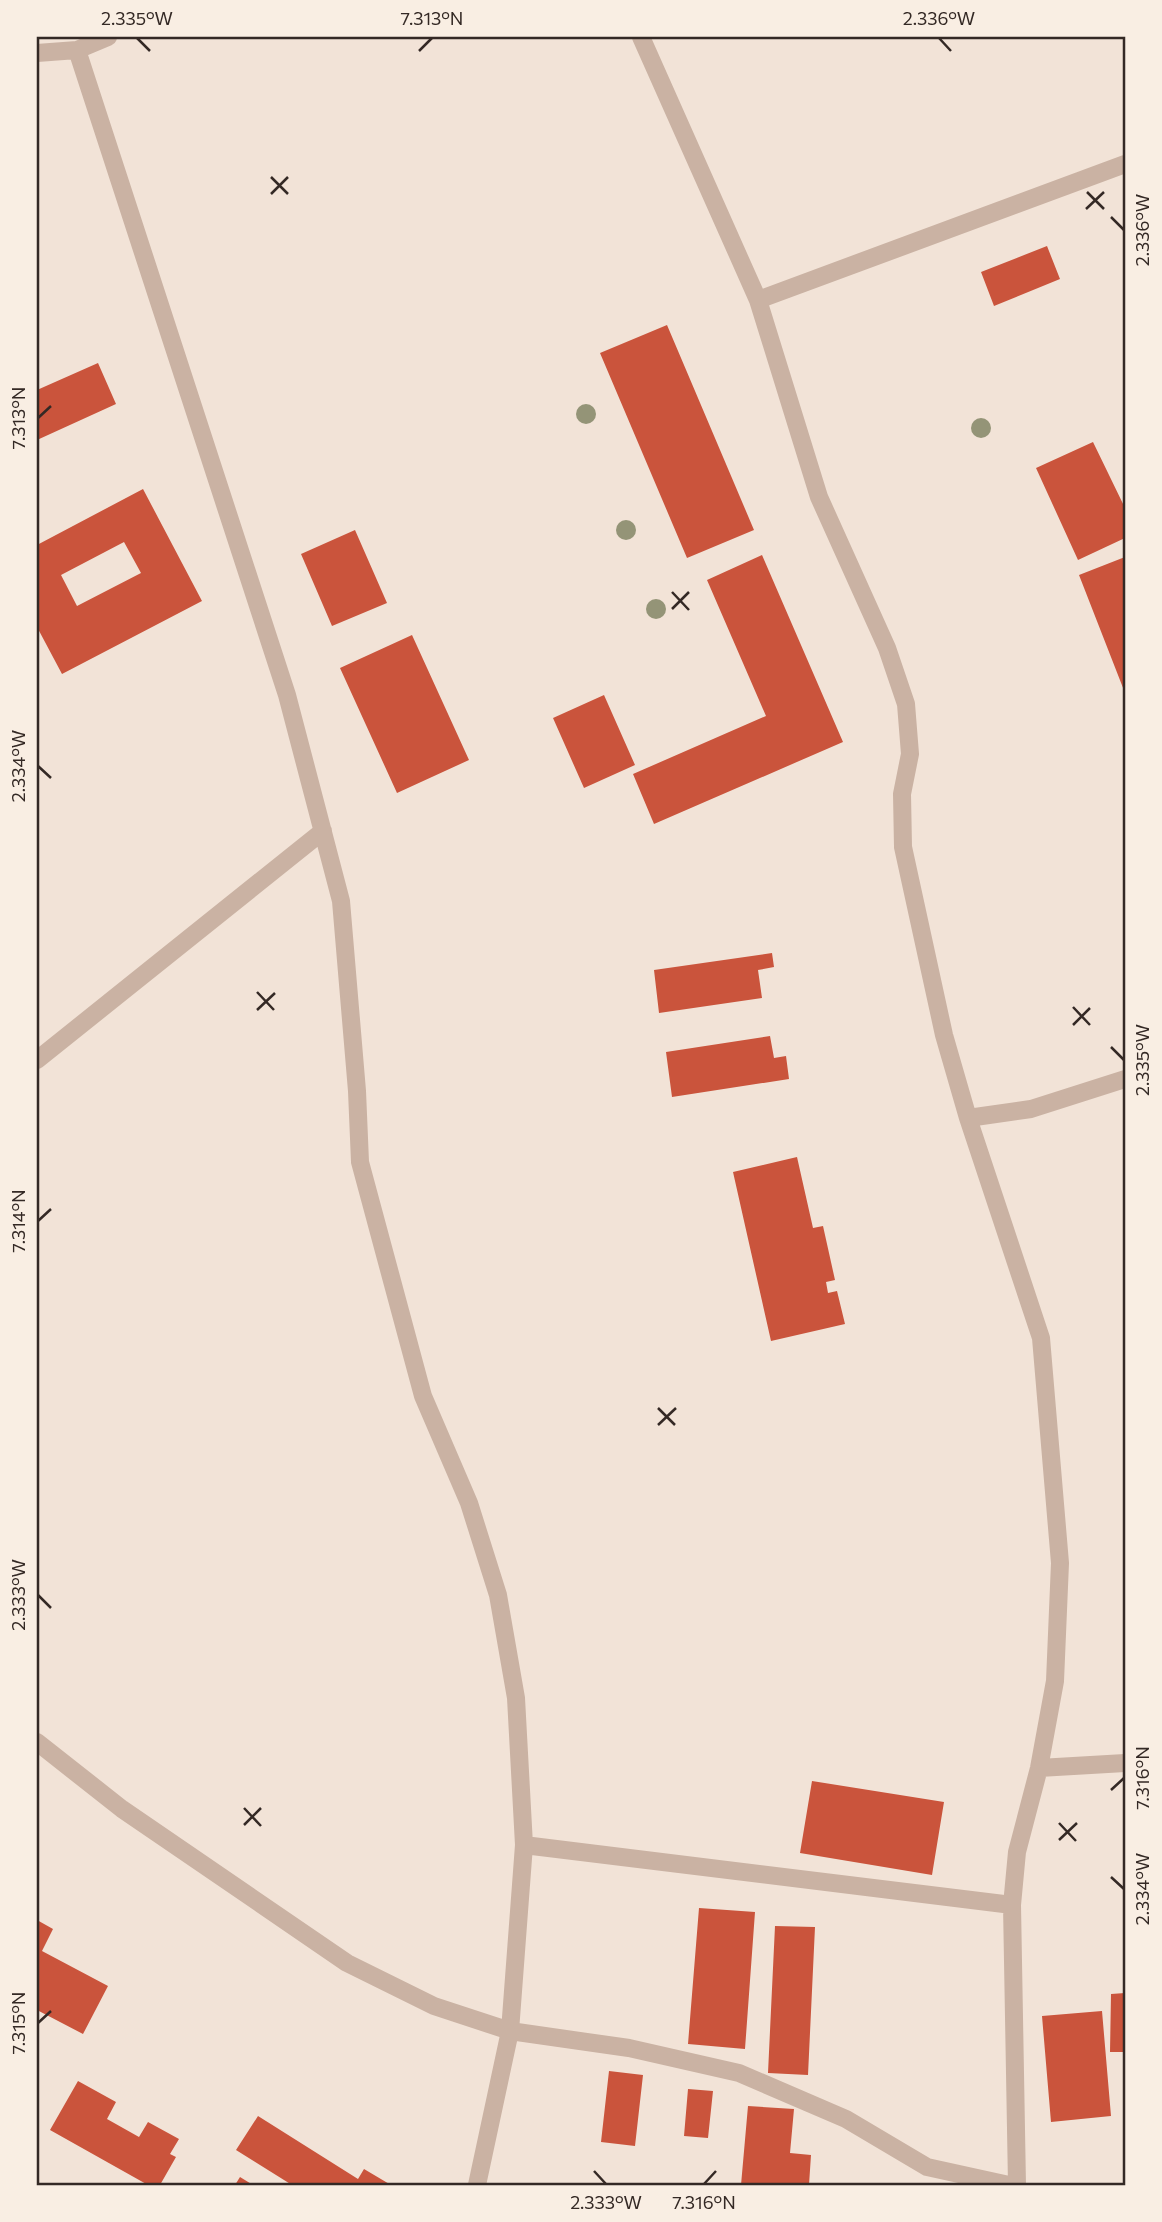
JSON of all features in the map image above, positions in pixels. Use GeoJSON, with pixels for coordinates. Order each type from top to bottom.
{"type":"FeatureCollection","features":[{"type":"Feature","properties":{"kind":"street"},"geometry":{"type":"LineString","coordinates":[[37,53],[77,50],[108,37]]}},
{"type":"Feature","properties":{"kind":"street"},"geometry":{"type":"LineString","coordinates":[[641,37],[758,300],[819,497],[887,648],[906,704],[910,754],[902,794],[903,847],[944,1035],[968,1118],[1041,1338],[1060,1563],[1055,1681],[1039,1768],[1017,1852],[1012,1905],[1017,2185]]}},
{"type":"Feature","properties":{"kind":"street"},"geometry":{"type":"LineString","coordinates":[[77,50],[287,695],[341,901],[357,1091],[360,1163],[423,1396],[469,1503],[498,1594],[516,1698],[524,1845],[510,2031],[477,2185]]}},
{"type":"Feature","properties":{"kind":"street"},"geometry":{"type":"LineString","coordinates":[[758,300],[1125,164]]}},
{"type":"Feature","properties":{"kind":"street"},"geometry":{"type":"LineString","coordinates":[[37,1060],[323,831]]}},
{"type":"Feature","properties":{"kind":"street"},"geometry":{"type":"LineString","coordinates":[[968,1118],[1031,1109],[1125,1079]]}},
{"type":"Feature","properties":{"kind":"street"},"geometry":{"type":"LineString","coordinates":[[37,1742],[121,1809],[347,1963],[434,2006],[510,2031],[629,2048],[739,2073],[846,2119],[927,2167],[1009,2185]]}},
{"type":"Feature","properties":{"kind":"street"},"geometry":{"type":"LineString","coordinates":[[1039,1768],[1125,1763]]}},
{"type":"Feature","properties":{"kind":"street"},"geometry":{"type":"LineString","coordinates":[[524,1845],[1012,1905]]}},
{"type":"Feature","properties":{"kind":"building"},"geometry":{"type":"Polygon","coordinates":[[[1047,246],[1060,279],[994,306],[981,272],[1047,246]]]}},
{"type":"Feature","properties":{"kind":"building"},"geometry":{"type":"Polygon","coordinates":[[[667,325],[754,530],[687,558],[600,353],[667,325]]]}},
{"type":"Feature","properties":{"kind":"building"},"geometry":{"type":"Polygon","coordinates":[[[98,363],[116,404],[37,440],[37,390],[98,363]]]}},
{"type":"Feature","properties":{"kind":"building"},"geometry":{"type":"Polygon","coordinates":[[[1093,442],[1125,508],[1125,538],[1078,560],[1036,468],[1093,442]]]}},
{"type":"Feature","properties":{"kind":"building"},"geometry":{"type":"Polygon","coordinates":[[[143,489],[202,601],[62,674],[37,627],[37,545],[143,489]],[[124,542],[61,575],[77,606],[141,573],[124,542]]]}},
{"type":"Feature","properties":{"kind":"building"},"geometry":{"type":"Polygon","coordinates":[[[355,530],[387,603],[332,626],[301,554],[355,530]]]}},
{"type":"Feature","properties":{"kind":"building"},"geometry":{"type":"Polygon","coordinates":[[[762,555],[843,742],[654,824],[633,774],[766,716],[707,580],[762,555]]]}},
{"type":"Feature","properties":{"kind":"building"},"geometry":{"type":"Polygon","coordinates":[[[1125,557],[1125,693],[1079,575],[1125,557]]]}},
{"type":"Feature","properties":{"kind":"building"},"geometry":{"type":"Polygon","coordinates":[[[412,635],[469,760],[397,793],[340,668],[412,635]]]}},
{"type":"Feature","properties":{"kind":"building"},"geometry":{"type":"Polygon","coordinates":[[[604,695],[635,765],[584,788],[553,718],[604,695]]]}},
{"type":"Feature","properties":{"kind":"building"},"geometry":{"type":"Polygon","coordinates":[[[772,953],[774,967],[758,970],[762,998],[659,1013],[654,970],[772,953]]]}},
{"type":"Feature","properties":{"kind":"building"},"geometry":{"type":"Polygon","coordinates":[[[770,1036],[774,1058],[786,1056],[789,1079],[672,1097],[666,1052],[770,1036]]]}},
{"type":"Feature","properties":{"kind":"building"},"geometry":{"type":"Polygon","coordinates":[[[797,1157],[813,1228],[823,1226],[835,1280],[826,1282],[828,1293],[837,1291],[845,1324],[771,1341],[733,1172],[797,1157]]]}},
{"type":"Feature","properties":{"kind":"building"},"geometry":{"type":"Polygon","coordinates":[[[812,1781],[944,1802],[932,1875],[800,1853],[812,1781]]]}},
{"type":"Feature","properties":{"kind":"building"},"geometry":{"type":"Polygon","coordinates":[[[699,1908],[755,1912],[745,2049],[688,2044],[699,1908]]]}},
{"type":"Feature","properties":{"kind":"building"},"geometry":{"type":"Polygon","coordinates":[[[37,1920],[53,1929],[42,1951],[108,1986],[83,2034],[37,2010],[37,1920]]]}},
{"type":"Feature","properties":{"kind":"building"},"geometry":{"type":"Polygon","coordinates":[[[775,1926],[815,1927],[808,2075],[768,2073],[775,1926]]]}},
{"type":"Feature","properties":{"kind":"building"},"geometry":{"type":"Polygon","coordinates":[[[1125,1993],[1125,2052],[1110,2052],[1111,1994],[1125,1993]]]}},
{"type":"Feature","properties":{"kind":"building"},"geometry":{"type":"Polygon","coordinates":[[[1102,2011],[1111,2116],[1051,2122],[1042,2016],[1102,2011]]]}},
{"type":"Feature","properties":{"kind":"building"},"geometry":{"type":"Polygon","coordinates":[[[609,2071],[643,2075],[635,2146],[601,2142],[609,2071]]]}},
{"type":"Feature","properties":{"kind":"building"},"geometry":{"type":"Polygon","coordinates":[[[78,2081],[116,2102],[107,2119],[139,2137],[148,2122],[179,2139],[170,2154],[176,2157],[160,2185],[148,2185],[50,2130],[78,2081]]]}},
{"type":"Feature","properties":{"kind":"building"},"geometry":{"type":"Polygon","coordinates":[[[688,2089],[713,2091],[708,2138],[684,2136],[688,2089]]]}},
{"type":"Feature","properties":{"kind":"building"},"geometry":{"type":"Polygon","coordinates":[[[748,2106],[794,2109],[790,2153],[811,2155],[809,2185],[741,2185],[748,2106]]]}},
{"type":"Feature","properties":{"kind":"building"},"geometry":{"type":"Polygon","coordinates":[[[258,2116],[358,2179],[364,2169],[391,2185],[292,2185],[236,2150],[258,2116]]]}},
{"type":"Feature","properties":{"kind":"building"},"geometry":{"type":"Polygon","coordinates":[[[240,2177],[253,2185],[235,2185],[240,2177]]]}}]}
